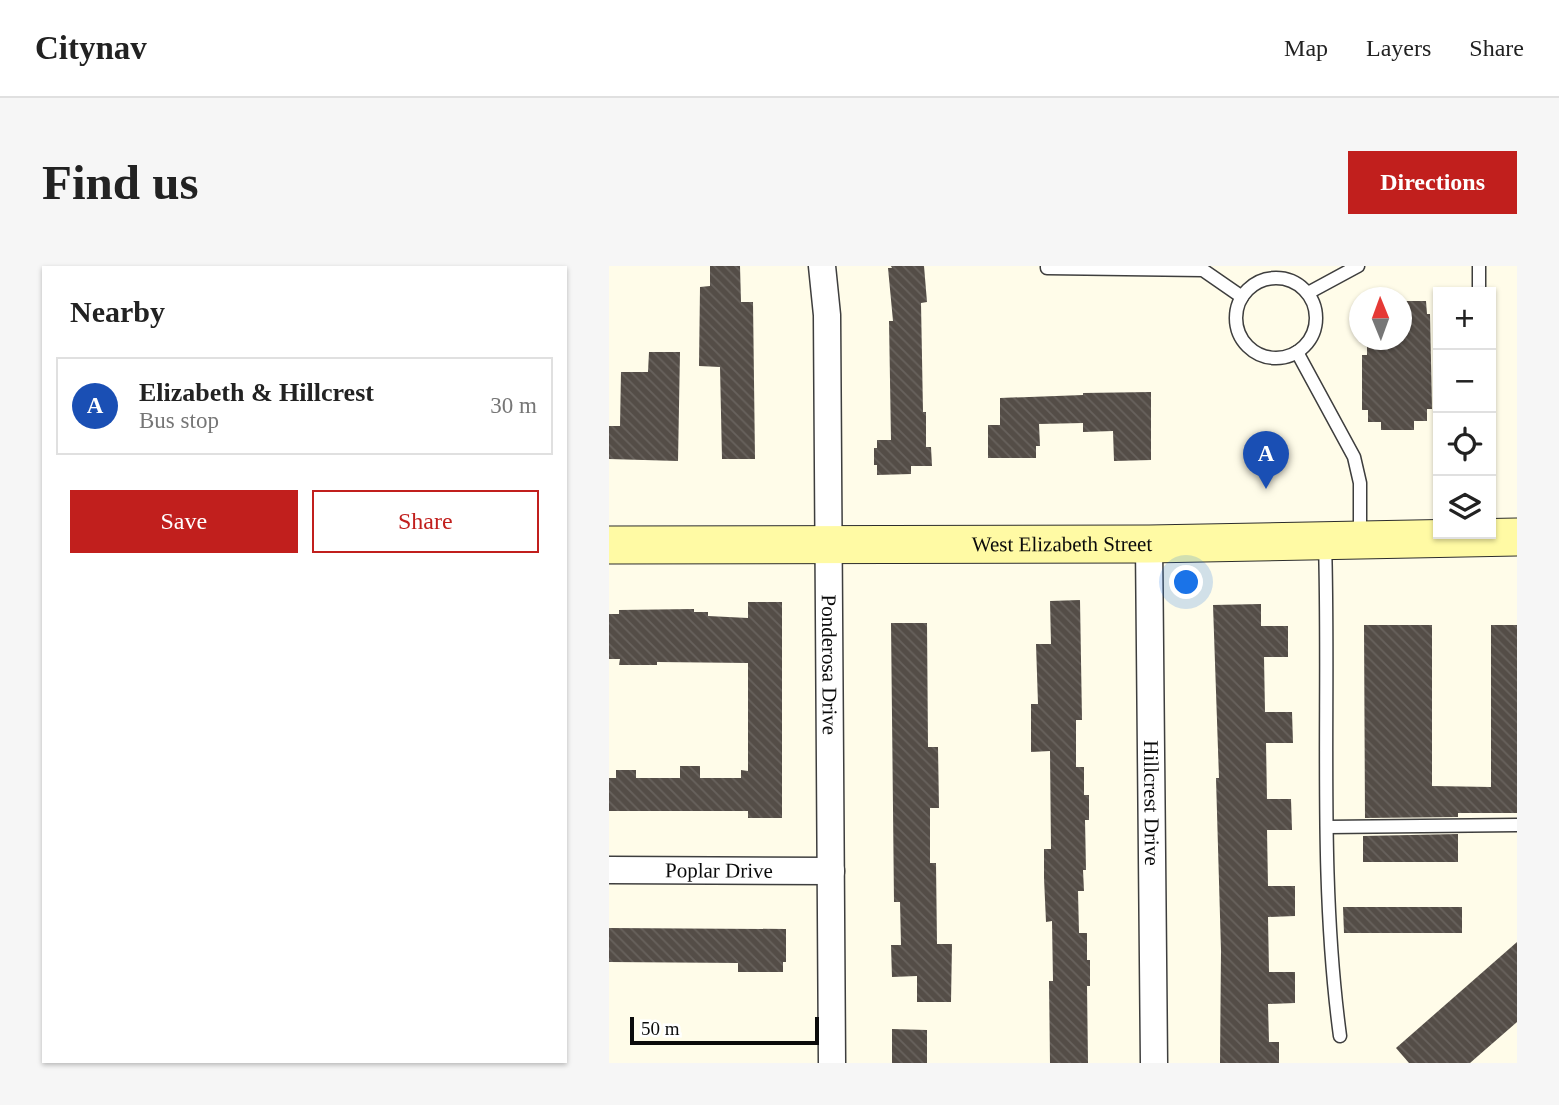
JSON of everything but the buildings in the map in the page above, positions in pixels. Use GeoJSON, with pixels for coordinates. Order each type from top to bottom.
{"type":"FeatureCollection","features":[{"type":"Feature","properties":{"kind":"main road","name":"West Elizabeth Street"},"geometry":{"type":"LineString","coordinates":[[609,545],[1149,544],[1517,537]]}},
{"type":"Feature","properties":{"kind":"street","name":"Ponderosa Drive"},"geometry":{"type":"LineString","coordinates":[[822,266],[827,315],[832,1063]]}},
{"type":"Feature","properties":{"kind":"street","name":"Hillcrest Drive"},"geometry":{"type":"LineString","coordinates":[[1149,544],[1154,1063]]}},
{"type":"Feature","properties":{"kind":"street","name":"Poplar Drive"},"geometry":{"type":"LineString","coordinates":[[609,870],[831,871]]}},
{"type":"Feature","properties":{"kind":"lane"},"geometry":{"type":"LineString","coordinates":[[1047,266],[1203,270],[1242,297]]}},
{"type":"Feature","properties":{"kind":"lane"},"geometry":{"type":"LineString","coordinates":[[1308,293],[1358,266]]}},
{"type":"Feature","properties":{"kind":"lane"},"geometry":{"type":"LineString","coordinates":[[1479,266],[1479,287]]}},
{"type":"Feature","properties":{"kind":"lane"},"geometry":{"type":"LineString","coordinates":[[1274,278],[1292,281],[1308,293],[1316,311],[1314,330],[1310,339],[1297,352],[1284,357],[1271,357],[1248,346],[1240,335],[1237,310],[1242,297],[1256,284],[1274,278]]}},
{"type":"Feature","properties":{"kind":"lane"},"geometry":{"type":"LineString","coordinates":[[1297,352],[1354,457],[1360,482],[1342,539],[1327,827],[1331,970],[1340,1035]]}},
{"type":"Feature","properties":{"kind":"lane"},"geometry":{"type":"LineString","coordinates":[[1327,827],[1517,825]]}},
{"type":"Feature","properties":{"kind":"place","name":"Elizabeth & Hillcrest"},"geometry":{"type":"Point","coordinates":[1266,489]}}]}
